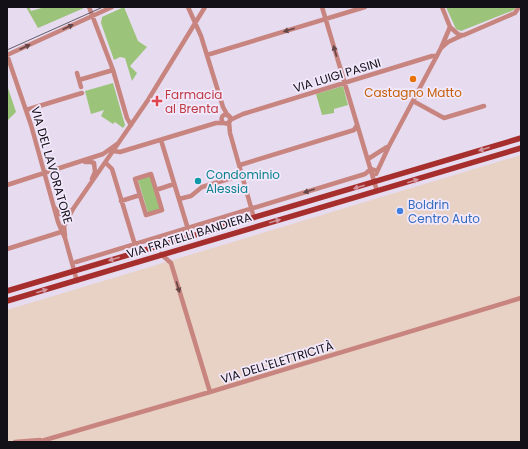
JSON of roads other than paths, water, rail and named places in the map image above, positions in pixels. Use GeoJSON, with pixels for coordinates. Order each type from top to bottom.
{"type":"FeatureCollection","features":[{"type":"Feature","properties":{"kind":"main road","name":"VIA FRATELLI BANDIERA"},"geometry":{"type":"LineString","coordinates":[[7,291],[254,218],[374,180],[521,138]]}},
{"type":"Feature","properties":{"kind":"main road","name":"VIA FRATELLI BANDIERA"},"geometry":{"type":"LineString","coordinates":[[7,301],[521,148]]}},
{"type":"Feature","properties":{"kind":"street"},"geometry":{"type":"LineString","coordinates":[[7,55],[112,7]]}},
{"type":"Feature","properties":{"kind":"street"},"geometry":{"type":"LineString","coordinates":[[188,7],[196,22],[207,55],[240,165],[254,218]]}},
{"type":"Feature","properties":{"kind":"street"},"geometry":{"type":"LineString","coordinates":[[92,179],[95,178],[132,125],[205,7]]}},
{"type":"Feature","properties":{"kind":"street"},"geometry":{"type":"LineString","coordinates":[[322,7],[344,83],[355,128],[360,134],[377,191]]}},
{"type":"Feature","properties":{"kind":"street"},"geometry":{"type":"LineString","coordinates":[[207,55],[365,7]]}},
{"type":"Feature","properties":{"kind":"street"},"geometry":{"type":"LineString","coordinates":[[442,7],[454,33],[464,35]]}},
{"type":"Feature","properties":{"kind":"street"},"geometry":{"type":"LineString","coordinates":[[441,48],[448,42],[518,12],[519,7]]}},
{"type":"Feature","properties":{"kind":"street"},"geometry":{"type":"LineString","coordinates":[[90,9],[113,70],[127,118],[132,125]]}},
{"type":"Feature","properties":{"kind":"street"},"geometry":{"type":"LineString","coordinates":[[374,180],[383,154],[389,146],[437,56],[450,27]]}},
{"type":"Feature","properties":{"kind":"street","name":"VIA DEL LAVORATORE"},"geometry":{"type":"LineString","coordinates":[[7,55],[26,110],[48,182],[61,232],[65,238],[77,281]]}},
{"type":"Feature","properties":{"kind":"street","name":"VIA LUIGI PASINI"},"geometry":{"type":"LineString","coordinates":[[114,151],[120,152],[432,56],[437,56]]}},
{"type":"Feature","properties":{"kind":"street"},"geometry":{"type":"LineString","coordinates":[[80,80],[113,70]]}},
{"type":"Feature","properties":{"kind":"street"},"geometry":{"type":"LineString","coordinates":[[78,73],[81,86]]}},
{"type":"Feature","properties":{"kind":"street"},"geometry":{"type":"LineString","coordinates":[[26,110],[82,93]]}},
{"type":"Feature","properties":{"kind":"street"},"geometry":{"type":"LineString","coordinates":[[413,101],[444,118],[484,106]]}},
{"type":"Feature","properties":{"kind":"street"},"geometry":{"type":"LineString","coordinates":[[240,165],[355,128]]}},
{"type":"Feature","properties":{"kind":"street"},"geometry":{"type":"LineString","coordinates":[[160,140],[188,229]]}},
{"type":"Feature","properties":{"kind":"street"},"geometry":{"type":"LineString","coordinates":[[7,185],[80,163],[103,154],[120,142]]}},
{"type":"Feature","properties":{"kind":"street"},"geometry":{"type":"LineString","coordinates":[[368,159],[383,154]]}},
{"type":"Feature","properties":{"kind":"street"},"geometry":{"type":"LineString","coordinates":[[65,238],[64,226],[95,172],[94,164],[90,162],[80,163]]}},
{"type":"Feature","properties":{"kind":"street"},"geometry":{"type":"LineString","coordinates":[[106,163],[112,169],[135,245]]}},
{"type":"Feature","properties":{"kind":"street"},"geometry":{"type":"LineString","coordinates":[[371,169],[377,171]]}},
{"type":"Feature","properties":{"kind":"street","name":"VIA FRATELLI BANDIERA"},"geometry":{"type":"LineString","coordinates":[[76,262],[252,210],[365,174],[371,169]]}},
{"type":"Feature","properties":{"kind":"street"},"geometry":{"type":"LineString","coordinates":[[39,176],[48,182],[51,174],[56,170]]}},
{"type":"Feature","properties":{"kind":"street"},"geometry":{"type":"LineString","coordinates":[[151,174],[156,190],[162,210],[146,215],[135,179],[151,174]]}},
{"type":"Feature","properties":{"kind":"street"},"geometry":{"type":"LineString","coordinates":[[179,199],[191,196],[202,187],[242,175]]}},
{"type":"Feature","properties":{"kind":"street"},"geometry":{"type":"LineString","coordinates":[[156,190],[174,184]]}},
{"type":"Feature","properties":{"kind":"street"},"geometry":{"type":"LineString","coordinates":[[122,200],[140,195]]}},
{"type":"Feature","properties":{"kind":"street"},"geometry":{"type":"LineString","coordinates":[[54,206],[60,214],[64,214],[73,209]]}},
{"type":"Feature","properties":{"kind":"street"},"geometry":{"type":"LineString","coordinates":[[7,249],[61,232]]}},
{"type":"Feature","properties":{"kind":"street"},"geometry":{"type":"LineString","coordinates":[[161,254],[171,263],[210,392]]}},
{"type":"Feature","properties":{"kind":"street","name":"VIA DELL'ELETTRICITÀ"},"geometry":{"type":"LineString","coordinates":[[38,442],[210,392],[521,298]]}},
{"type":"Feature","properties":{"kind":"street"},"geometry":{"type":"LineString","coordinates":[[15,442],[46,439]]}},
{"type":"Feature","properties":{"kind":"tram line"},"geometry":{"type":"LineString","coordinates":[[7,50],[103,7]]}},
{"type":"Feature","properties":{"kind":"place","name":"Castagno Matto"},"geometry":{"type":"Point","coordinates":[413,79]}},
{"type":"Feature","properties":{"kind":"place","name":"Farmacia al Brenta"},"geometry":{"type":"Point","coordinates":[157,101]}},
{"type":"Feature","properties":{"kind":"place","name":"Condominio Alessia"},"geometry":{"type":"Point","coordinates":[198,181]}},
{"type":"Feature","properties":{"kind":"place","name":"Boldrin Centro Auto"},"geometry":{"type":"Point","coordinates":[400,211]}}]}
